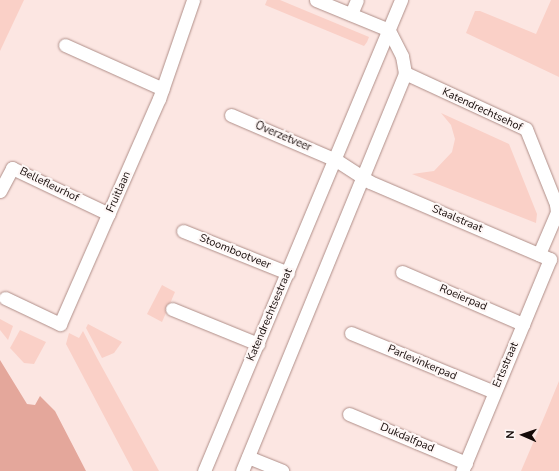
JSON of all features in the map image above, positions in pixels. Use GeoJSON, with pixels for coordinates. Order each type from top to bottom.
{"type":"FeatureCollection","features":[{"type":"Feature","properties":{"kind":"street","name":"Fruitlaan"},"geometry":{"type":"LineString","coordinates":[[5,298],[60,324],[163,89],[193,0]]}},
{"type":"Feature","properties":{"kind":"street"},"geometry":{"type":"LineString","coordinates":[[242,471],[406,73],[402,56],[389,30],[316,0]]}},
{"type":"Feature","properties":{"kind":"street"},"geometry":{"type":"LineString","coordinates":[[351,14],[357,0]]}},
{"type":"Feature","properties":{"kind":"street","name":"Katendrechtsestraat"},"geometry":{"type":"LineString","coordinates":[[204,471],[336,160],[401,0]]}},
{"type":"Feature","properties":{"kind":"street"},"geometry":{"type":"LineString","coordinates":[[64,45],[163,89]]}},
{"type":"Feature","properties":{"kind":"street"},"geometry":{"type":"LineString","coordinates":[[378,55],[393,50],[402,56]]}},
{"type":"Feature","properties":{"kind":"street","name":"Katendrechtsehof"},"geometry":{"type":"LineString","coordinates":[[406,73],[526,129],[556,204],[557,212],[545,256]]}},
{"type":"Feature","properties":{"kind":"street","name":"Overzetveer"},"geometry":{"type":"LineString","coordinates":[[231,115],[336,160]]}},
{"type":"Feature","properties":{"kind":"street"},"geometry":{"type":"LineString","coordinates":[[336,160],[363,179]]}},
{"type":"Feature","properties":{"kind":"street","name":"Bellefleurhof"},"geometry":{"type":"LineString","coordinates":[[0,191],[12,168],[109,214]]}},
{"type":"Feature","properties":{"kind":"street","name":"Staalstraat"},"geometry":{"type":"LineString","coordinates":[[363,179],[545,256]]}},
{"type":"Feature","properties":{"kind":"street","name":"Stoombootveer"},"geometry":{"type":"LineString","coordinates":[[183,231],[288,274]]}},
{"type":"Feature","properties":{"kind":"street","name":"Ertsstraat"},"geometry":{"type":"LineString","coordinates":[[464,467],[523,324],[545,256]]}},
{"type":"Feature","properties":{"kind":"street","name":"Roeierpad"},"geometry":{"type":"LineString","coordinates":[[402,272],[523,324]]}},
{"type":"Feature","properties":{"kind":"street"},"geometry":{"type":"LineString","coordinates":[[172,309],[258,344]]}},
{"type":"Feature","properties":{"kind":"street","name":"Parlevinkerpad"},"geometry":{"type":"LineString","coordinates":[[351,333],[494,392]]}},
{"type":"Feature","properties":{"kind":"street","name":"Dukdalfpad"},"geometry":{"type":"LineString","coordinates":[[349,414],[464,467]]}},
{"type":"Feature","properties":{"kind":"street"},"geometry":{"type":"LineString","coordinates":[[248,457],[282,471]]}},
{"type":"Feature","properties":{"kind":"shaded area"},"geometry":{"type":"Polygon","coordinates":[[[0,0],[24,0],[0,51],[0,0]]]}},
{"type":"Feature","properties":{"kind":"shaded area"},"geometry":{"type":"Polygon","coordinates":[[[267,0],[280,0],[369,37],[364,46],[265,5],[267,0]]]}},
{"type":"Feature","properties":{"kind":"shaded area"},"geometry":{"type":"Polygon","coordinates":[[[551,0],[559,0],[559,77],[466,33],[475,11],[480,11],[536,34],[551,0]]]}},
{"type":"Feature","properties":{"kind":"shaded area"},"geometry":{"type":"Polygon","coordinates":[[[441,113],[509,144],[537,214],[536,223],[412,174],[434,171],[452,152],[455,139],[451,125],[441,113]]]}},
{"type":"Feature","properties":{"kind":"shaded area"},"geometry":{"type":"Polygon","coordinates":[[[162,285],[175,292],[162,322],[147,314],[162,285]]]}},
{"type":"Feature","properties":{"kind":"shaded area"},"geometry":{"type":"Polygon","coordinates":[[[0,319],[13,326],[8,340],[0,330],[0,319]]]}},
{"type":"Feature","properties":{"kind":"shaded area"},"geometry":{"type":"Polygon","coordinates":[[[88,324],[122,342],[114,353],[102,358],[86,328],[88,324]]]}},
{"type":"Feature","properties":{"kind":"shaded area"},"geometry":{"type":"Polygon","coordinates":[[[20,330],[46,342],[34,364],[24,363],[10,348],[20,330]]]}},
{"type":"Feature","properties":{"kind":"shaded area"},"geometry":{"type":"Polygon","coordinates":[[[83,331],[159,471],[133,471],[66,344],[69,333],[79,338],[83,331]]]}},
{"type":"Feature","properties":{"kind":"shaded area"},"geometry":{"type":"Polygon","coordinates":[[[0,360],[27,404],[35,405],[40,396],[55,411],[86,471],[0,471],[0,360]]]}},
{"type":"Feature","properties":{"kind":"shaded area"},"geometry":{"type":"Polygon","coordinates":[[[559,381],[559,471],[521,471],[545,415],[559,381]]]}}]}
